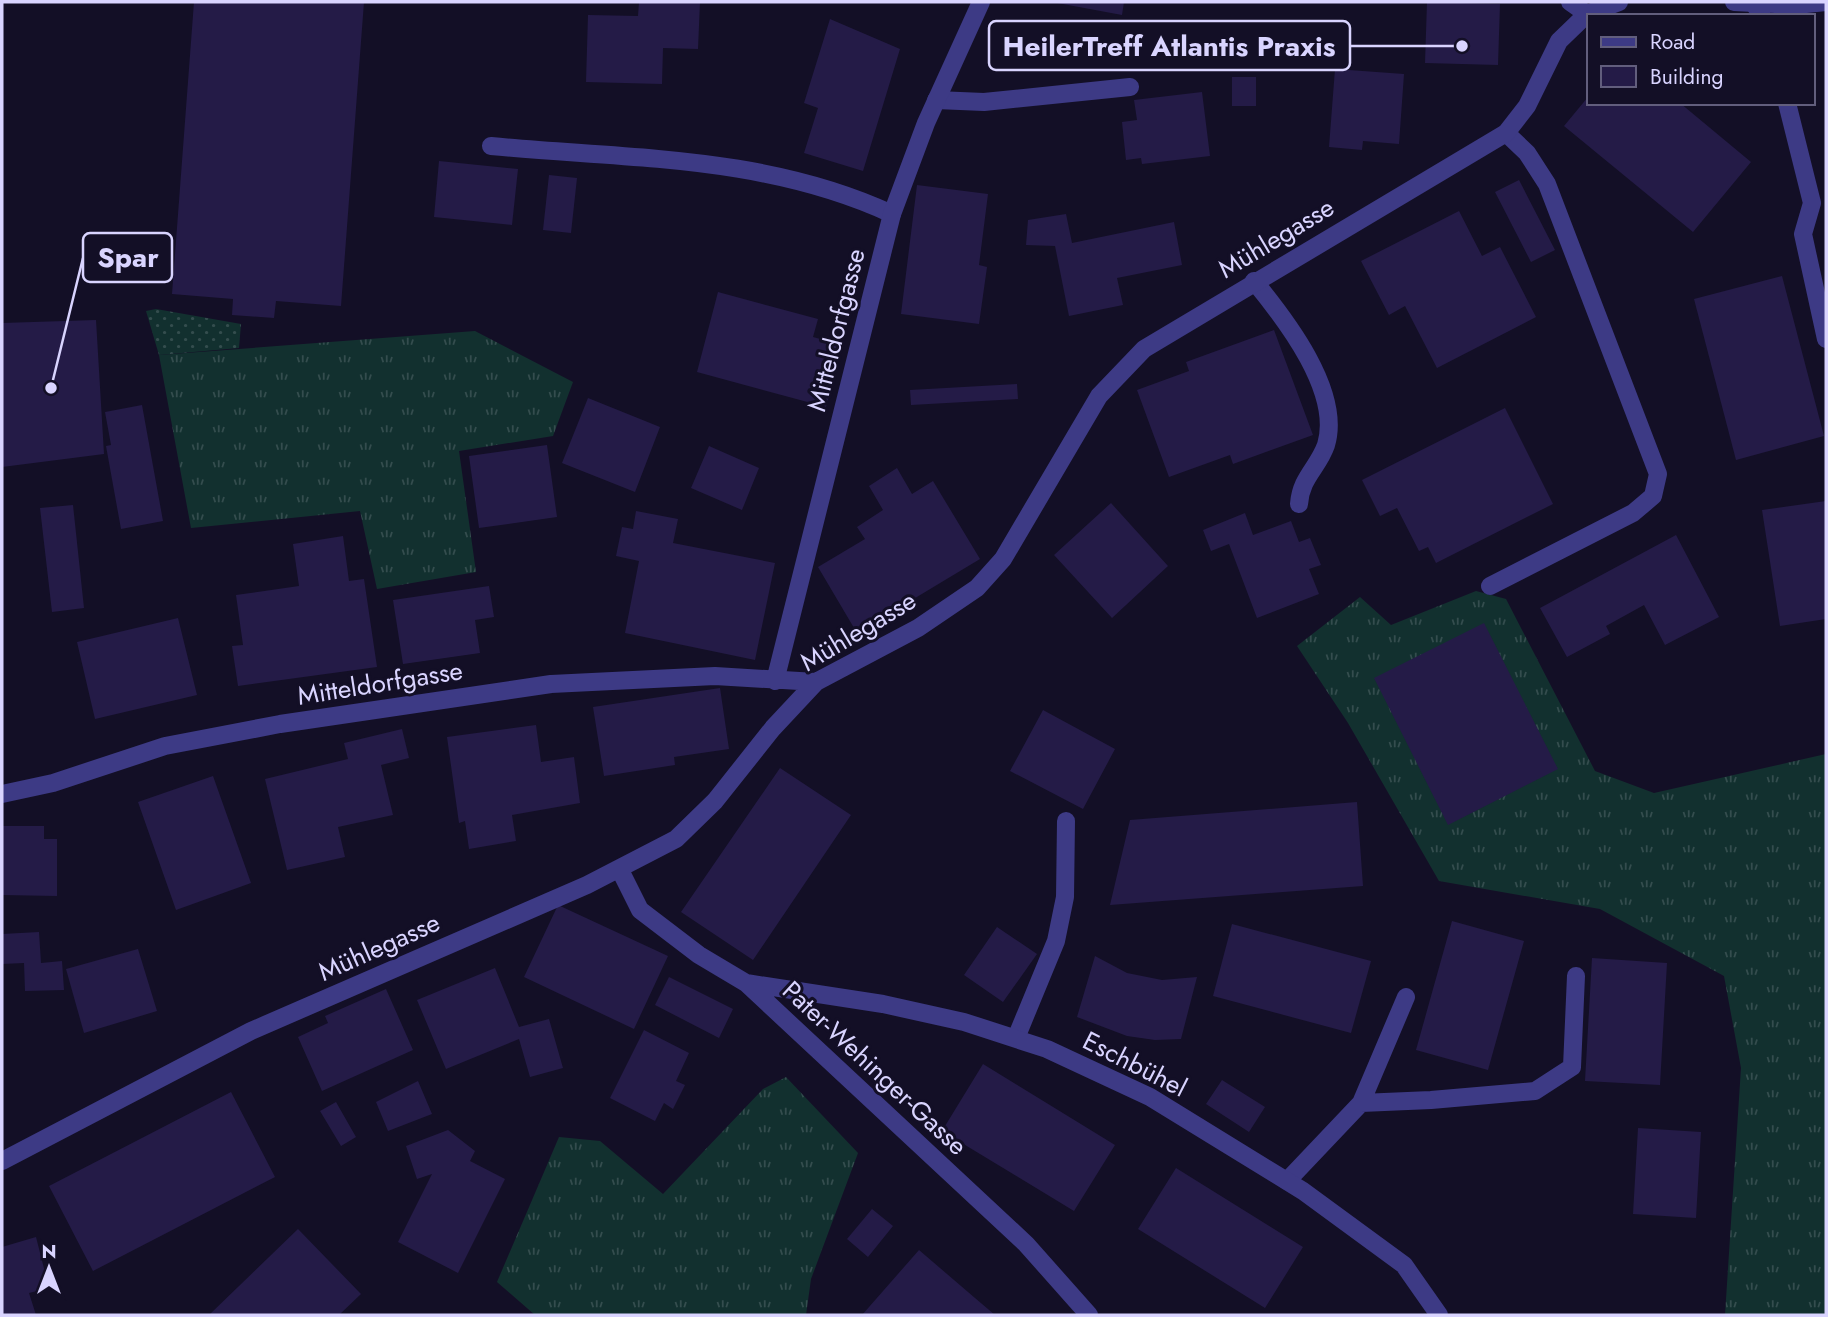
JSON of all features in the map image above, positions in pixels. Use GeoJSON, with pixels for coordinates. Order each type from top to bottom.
{"type":"FeatureCollection","features":[{"type":"Feature","properties":{"kind":"street","name":"Mitteldorfgasse"},"geometry":{"type":"LineString","coordinates":[[775,681],[892,214],[936,100],[981,2]]}},
{"type":"Feature","properties":{"kind":"street"},"geometry":{"type":"LineString","coordinates":[[1570,2],[1587,14]]}},
{"type":"Feature","properties":{"kind":"street","name":"Mühlegasse"},"geometry":{"type":"LineString","coordinates":[[2,1161],[251,1031],[620,870],[676,839],[715,801],[773,728],[816,682],[918,628],[977,588],[1003,559],[1098,396],[1144,349],[1506,133],[1527,106],[1559,41],[1587,14],[1619,2]]}},
{"type":"Feature","properties":{"kind":"street"},"geometry":{"type":"LineString","coordinates":[[1734,2],[1758,10],[1826,2]]}},
{"type":"Feature","properties":{"kind":"street"},"geometry":{"type":"LineString","coordinates":[[936,100],[984,102],[1129,87]]}},
{"type":"Feature","properties":{"kind":"street"},"geometry":{"type":"LineString","coordinates":[[1788,105],[1812,203],[1803,234],[1826,340]]}},
{"type":"Feature","properties":{"kind":"street"},"geometry":{"type":"LineString","coordinates":[[1490,586],[1633,513],[1653,496],[1658,474],[1547,184],[1527,153],[1506,133]]}},
{"type":"Feature","properties":{"kind":"street"},"geometry":{"type":"LineString","coordinates":[[491,146],[609,157],[680,158],[730,165],[856,197],[892,214]]}},
{"type":"Feature","properties":{"kind":"street"},"geometry":{"type":"LineString","coordinates":[[1254,281],[1287,322],[1310,362],[1331,421],[1325,448],[1300,488],[1299,504]]}},
{"type":"Feature","properties":{"kind":"street","name":"Mitteldorfgasse"},"geometry":{"type":"LineString","coordinates":[[2,793],[53,783],[165,746],[280,724],[551,684],[715,676],[816,682]]}},
{"type":"Feature","properties":{"kind":"street"},"geometry":{"type":"LineString","coordinates":[[1016,1038],[1056,941],[1065,897],[1066,821]]}},
{"type":"Feature","properties":{"kind":"street","name":"Pater-Wehinger-Gasse"},"geometry":{"type":"LineString","coordinates":[[620,870],[640,910],[699,955],[746,983],[1026,1244],[1089,1315]]}},
{"type":"Feature","properties":{"kind":"street"},"geometry":{"type":"LineString","coordinates":[[1361,1103],[1535,1091],[1572,1067],[1576,976]]}},
{"type":"Feature","properties":{"kind":"street","name":"Eschbühel"},"geometry":{"type":"LineString","coordinates":[[746,983],[883,1004],[1016,1038],[1150,1097],[1287,1181],[1404,1265],[1439,1315]]}},
{"type":"Feature","properties":{"kind":"street"},"geometry":{"type":"LineString","coordinates":[[1287,1181],[1361,1103],[1406,997]]}},
{"type":"Feature","properties":{"kind":"green space"},"geometry":{"type":"Polygon","coordinates":[[[156,309],[241,324],[239,348],[159,355],[146,311],[156,309]]]}},
{"type":"Feature","properties":{"kind":"green space"},"geometry":{"type":"Polygon","coordinates":[[[475,331],[573,382],[553,436],[459,451],[476,572],[377,589],[360,511],[191,528],[159,355],[475,331]]]}},
{"type":"Feature","properties":{"kind":"green space"},"geometry":{"type":"Polygon","coordinates":[[[1476,591],[1506,599],[1595,771],[1654,793],[1826,754],[1826,1315],[1725,1315],[1741,1068],[1724,976],[1600,909],[1439,881],[1348,723],[1297,646],[1360,597],[1391,625],[1476,591]]]}},
{"type":"Feature","properties":{"kind":"green space"},"geometry":{"type":"Polygon","coordinates":[[[786,1077],[858,1153],[811,1279],[806,1315],[535,1315],[497,1282],[559,1137],[600,1141],[663,1194],[763,1089],[786,1077]]]}},
{"type":"Feature","properties":{"kind":"building"},"geometry":{"type":"Polygon","coordinates":[[[194,2],[364,2],[341,306],[276,301],[274,318],[232,315],[233,299],[172,294],[194,2]]]}},
{"type":"Feature","properties":{"kind":"building"},"geometry":{"type":"Polygon","coordinates":[[[639,2],[700,2],[698,49],[663,48],[662,84],[586,82],[588,15],[638,16],[639,2]]]}},
{"type":"Feature","properties":{"kind":"building"},"geometry":{"type":"Polygon","coordinates":[[[1052,2],[1124,2],[1122,15],[1052,2]]]}},
{"type":"Feature","properties":{"kind":"building"},"geometry":{"type":"Polygon","coordinates":[[[1427,2],[1500,4],[1498,65],[1425,63],[1427,2]]]}},
{"type":"Feature","properties":{"kind":"building"},"geometry":{"type":"Polygon","coordinates":[[[830,19],[900,49],[863,171],[804,153],[818,108],[804,103],[830,19]]]}},
{"type":"Feature","properties":{"kind":"building"},"geometry":{"type":"Polygon","coordinates":[[[1335,69],[1404,74],[1399,144],[1363,141],[1362,150],[1329,147],[1335,69]]]}},
{"type":"Feature","properties":{"kind":"building"},"geometry":{"type":"Polygon","coordinates":[[[1232,77],[1256,77],[1256,106],[1232,106],[1232,77]]]}},
{"type":"Feature","properties":{"kind":"building"},"geometry":{"type":"Polygon","coordinates":[[[1202,92],[1210,156],[1142,164],[1141,158],[1126,160],[1122,122],[1137,120],[1134,100],[1202,92]]]}},
{"type":"Feature","properties":{"kind":"building"},"geometry":{"type":"Polygon","coordinates":[[[1587,98],[1587,105],[1682,105],[1751,162],[1693,232],[1564,126],[1587,98]]]}},
{"type":"Feature","properties":{"kind":"building"},"geometry":{"type":"Polygon","coordinates":[[[439,161],[518,169],[512,225],[434,217],[439,161]]]}},
{"type":"Feature","properties":{"kind":"building"},"geometry":{"type":"Polygon","coordinates":[[[549,175],[577,178],[571,233],[543,230],[549,175]]]}},
{"type":"Feature","properties":{"kind":"building"},"geometry":{"type":"Polygon","coordinates":[[[1519,180],[1555,250],[1531,262],[1495,192],[1519,180]]]}},
{"type":"Feature","properties":{"kind":"building"},"geometry":{"type":"Polygon","coordinates":[[[917,185],[988,194],[979,265],[987,267],[979,324],[901,314],[917,185]]]}},
{"type":"Feature","properties":{"kind":"building"},"geometry":{"type":"Polygon","coordinates":[[[1459,211],[1482,256],[1500,247],[1536,317],[1437,368],[1405,306],[1389,315],[1361,261],[1459,211]]]}},
{"type":"Feature","properties":{"kind":"building"},"geometry":{"type":"Polygon","coordinates":[[[1066,214],[1072,243],[1174,222],[1182,265],[1117,278],[1123,305],[1069,316],[1055,246],[1026,245],[1028,220],[1066,214]]]}},
{"type":"Feature","properties":{"kind":"building"},"geometry":{"type":"Polygon","coordinates":[[[1782,276],[1824,436],[1736,460],[1694,299],[1782,276]]]}},
{"type":"Feature","properties":{"kind":"building"},"geometry":{"type":"Polygon","coordinates":[[[718,292],[818,319],[813,337],[842,345],[826,407],[697,372],[718,292]]]}},
{"type":"Feature","properties":{"kind":"building"},"geometry":{"type":"Polygon","coordinates":[[[96,320],[104,454],[2,467],[2,323],[96,320]]]}},
{"type":"Feature","properties":{"kind":"building"},"geometry":{"type":"Polygon","coordinates":[[[1274,330],[1313,435],[1233,464],[1230,455],[1169,477],[1137,390],[1189,371],[1186,362],[1274,330]]]}},
{"type":"Feature","properties":{"kind":"building"},"geometry":{"type":"Polygon","coordinates":[[[1017,384],[1018,399],[911,405],[910,390],[1017,384]]]}},
{"type":"Feature","properties":{"kind":"building"},"geometry":{"type":"Polygon","coordinates":[[[588,398],[660,427],[635,492],[562,463],[588,398]]]}},
{"type":"Feature","properties":{"kind":"building"},"geometry":{"type":"Polygon","coordinates":[[[142,405],[163,521],[121,529],[106,446],[111,445],[105,412],[142,405]]]}},
{"type":"Feature","properties":{"kind":"building"},"geometry":{"type":"Polygon","coordinates":[[[1505,408],[1553,504],[1436,563],[1428,547],[1419,551],[1397,508],[1380,516],[1362,480],[1505,408]]]}},
{"type":"Feature","properties":{"kind":"building"},"geometry":{"type":"Polygon","coordinates":[[[547,445],[557,517],[479,528],[469,456],[547,445]]]}},
{"type":"Feature","properties":{"kind":"building"},"geometry":{"type":"Polygon","coordinates":[[[709,446],[759,468],[742,510],[691,488],[709,446]]]}},
{"type":"Feature","properties":{"kind":"building"},"geometry":{"type":"Polygon","coordinates":[[[897,468],[912,494],[933,481],[980,559],[857,633],[818,567],[865,539],[857,527],[883,510],[869,486],[897,468]]]}},
{"type":"Feature","properties":{"kind":"building"},"geometry":{"type":"Polygon","coordinates":[[[1826,501],[1826,619],[1780,626],[1762,510],[1826,501]]]}},
{"type":"Feature","properties":{"kind":"building"},"geometry":{"type":"Polygon","coordinates":[[[1111,503],[1168,566],[1112,618],[1054,555],[1111,503]]]}},
{"type":"Feature","properties":{"kind":"building"},"geometry":{"type":"Polygon","coordinates":[[[73,505],[84,608],[52,612],[40,508],[73,505]]]}},
{"type":"Feature","properties":{"kind":"building"},"geometry":{"type":"Polygon","coordinates":[[[636,511],[678,519],[673,543],[775,563],[755,660],[625,633],[639,561],[616,556],[622,527],[633,529],[636,511]]]}},
{"type":"Feature","properties":{"kind":"building"},"geometry":{"type":"Polygon","coordinates":[[[1245,513],[1253,535],[1291,521],[1299,542],[1310,538],[1321,565],[1309,569],[1319,594],[1257,618],[1229,544],[1211,551],[1203,530],[1245,513]]]}},
{"type":"Feature","properties":{"kind":"building"},"geometry":{"type":"Polygon","coordinates":[[[1676,535],[1719,617],[1665,645],[1644,605],[1606,626],[1610,634],[1567,657],[1540,608],[1676,535]]]}},
{"type":"Feature","properties":{"kind":"building"},"geometry":{"type":"Polygon","coordinates":[[[343,536],[349,581],[364,579],[377,667],[238,686],[232,646],[243,645],[236,595],[299,586],[293,544],[343,536]]]}},
{"type":"Feature","properties":{"kind":"building"},"geometry":{"type":"Polygon","coordinates":[[[489,586],[494,617],[475,620],[480,653],[403,664],[393,600],[489,586]]]}},
{"type":"Feature","properties":{"kind":"building"},"geometry":{"type":"Polygon","coordinates":[[[178,618],[197,695],[95,719],[77,642],[178,618]]]}},
{"type":"Feature","properties":{"kind":"building"},"geometry":{"type":"Polygon","coordinates":[[[1484,623],[1558,769],[1448,825],[1374,678],[1484,623]]]}},
{"type":"Feature","properties":{"kind":"building"},"geometry":{"type":"Polygon","coordinates":[[[720,688],[729,749],[674,757],[675,765],[604,776],[593,707],[720,688]]]}},
{"type":"Feature","properties":{"kind":"building"},"geometry":{"type":"Polygon","coordinates":[[[1043,710],[1115,749],[1083,809],[1010,771],[1043,710]]]}},
{"type":"Feature","properties":{"kind":"building"},"geometry":{"type":"Polygon","coordinates":[[[536,725],[541,762],[574,757],[580,803],[512,815],[516,841],[469,849],[465,821],[459,823],[447,737],[536,725]]]}},
{"type":"Feature","properties":{"kind":"building"},"geometry":{"type":"Polygon","coordinates":[[[402,729],[409,758],[381,765],[393,815],[338,827],[345,857],[287,870],[265,779],[348,759],[344,743],[402,729]]]}},
{"type":"Feature","properties":{"kind":"building"},"geometry":{"type":"Polygon","coordinates":[[[780,768],[851,815],[753,960],[681,912],[780,768]]]}},
{"type":"Feature","properties":{"kind":"building"},"geometry":{"type":"Polygon","coordinates":[[[213,776],[251,883],[176,910],[138,802],[213,776]]]}},
{"type":"Feature","properties":{"kind":"building"},"geometry":{"type":"Polygon","coordinates":[[[1357,802],[1363,886],[1110,905],[1130,820],[1357,802]]]}},
{"type":"Feature","properties":{"kind":"building"},"geometry":{"type":"Polygon","coordinates":[[[2,826],[44,826],[44,839],[57,839],[57,896],[2,895],[2,826]]]}},
{"type":"Feature","properties":{"kind":"building"},"geometry":{"type":"Polygon","coordinates":[[[558,905],[668,956],[634,1029],[524,977],[558,905]]]}},
{"type":"Feature","properties":{"kind":"building"},"geometry":{"type":"Polygon","coordinates":[[[1452,921],[1524,941],[1488,1070],[1416,1050],[1452,921]]]}},
{"type":"Feature","properties":{"kind":"building"},"geometry":{"type":"Polygon","coordinates":[[[1232,924],[1371,961],[1351,1033],[1213,996],[1232,924]]]}},
{"type":"Feature","properties":{"kind":"building"},"geometry":{"type":"Polygon","coordinates":[[[997,927],[1037,954],[1003,1002],[964,975],[997,927]]]}},
{"type":"Feature","properties":{"kind":"building"},"geometry":{"type":"Polygon","coordinates":[[[39,932],[41,963],[62,961],[64,990],[25,991],[24,963],[2,964],[2,934],[39,932]]]}},
{"type":"Feature","properties":{"kind":"building"},"geometry":{"type":"Polygon","coordinates":[[[138,949],[157,1011],[84,1033],[66,969],[138,949]]]}},
{"type":"Feature","properties":{"kind":"building"},"geometry":{"type":"Polygon","coordinates":[[[1095,956],[1127,973],[1162,980],[1197,977],[1181,1039],[1155,1040],[1127,1036],[1077,1017],[1095,956]]]}},
{"type":"Feature","properties":{"kind":"building"},"geometry":{"type":"Polygon","coordinates":[[[1592,958],[1667,963],[1660,1085],[1585,1081],[1592,958]]]}},
{"type":"Feature","properties":{"kind":"building"},"geometry":{"type":"Polygon","coordinates":[[[495,968],[519,1027],[549,1019],[563,1068],[530,1077],[519,1039],[446,1069],[417,1000],[495,968]]]}},
{"type":"Feature","properties":{"kind":"building"},"geometry":{"type":"Polygon","coordinates":[[[669,977],[733,1009],[719,1038],[655,1005],[669,977]]]}},
{"type":"Feature","properties":{"kind":"building"},"geometry":{"type":"Polygon","coordinates":[[[386,989],[413,1050],[322,1091],[298,1037],[328,1023],[325,1016],[386,989]]]}},
{"type":"Feature","properties":{"kind":"building"},"geometry":{"type":"Polygon","coordinates":[[[644,1030],[689,1053],[676,1081],[685,1085],[673,1109],[664,1103],[655,1121],[610,1098],[644,1030]]]}},
{"type":"Feature","properties":{"kind":"building"},"geometry":{"type":"Polygon","coordinates":[[[983,1064],[1115,1145],[1074,1211],[942,1131],[983,1064]]]}},
{"type":"Feature","properties":{"kind":"building"},"geometry":{"type":"Polygon","coordinates":[[[1222,1080],[1265,1107],[1249,1132],[1206,1104],[1222,1080]]]}},
{"type":"Feature","properties":{"kind":"building"},"geometry":{"type":"Polygon","coordinates":[[[418,1081],[432,1114],[388,1131],[376,1102],[418,1081]]]}},
{"type":"Feature","properties":{"kind":"building"},"geometry":{"type":"Polygon","coordinates":[[[231,1092],[275,1177],[93,1271],[49,1186],[231,1092]]]}},
{"type":"Feature","properties":{"kind":"building"},"geometry":{"type":"Polygon","coordinates":[[[336,1102],[356,1137],[341,1146],[320,1111],[336,1102]]]}},
{"type":"Feature","properties":{"kind":"building"},"geometry":{"type":"Polygon","coordinates":[[[1638,1128],[1701,1132],[1696,1218],[1633,1214],[1638,1128]]]}},
{"type":"Feature","properties":{"kind":"building"},"geometry":{"type":"Polygon","coordinates":[[[448,1130],[475,1151],[470,1161],[505,1179],[458,1273],[398,1242],[432,1174],[417,1179],[406,1146],[448,1130]]]}},
{"type":"Feature","properties":{"kind":"building"},"geometry":{"type":"Polygon","coordinates":[[[1176,1168],[1303,1247],[1265,1308],[1138,1229],[1176,1168]]]}},
{"type":"Feature","properties":{"kind":"building"},"geometry":{"type":"Polygon","coordinates":[[[872,1209],[893,1226],[868,1257],[847,1239],[872,1209]]]}},
{"type":"Feature","properties":{"kind":"building"},"geometry":{"type":"Polygon","coordinates":[[[298,1229],[361,1294],[339,1315],[209,1315],[298,1229]]]}},
{"type":"Feature","properties":{"kind":"building"},"geometry":{"type":"Polygon","coordinates":[[[36,1237],[49,1288],[29,1293],[36,1315],[2,1315],[2,1247],[36,1237]]]}},
{"type":"Feature","properties":{"kind":"building"},"geometry":{"type":"Polygon","coordinates":[[[919,1250],[975,1298],[995,1315],[862,1315],[919,1250]]]}},
{"type":"Feature","properties":{"kind":"place","name":"HeilerTreff Atlantis Praxis"},"geometry":{"type":"Point","coordinates":[1462,46]}},
{"type":"Feature","properties":{"kind":"place","name":"Spar"},"geometry":{"type":"Point","coordinates":[51,388]}}]}
